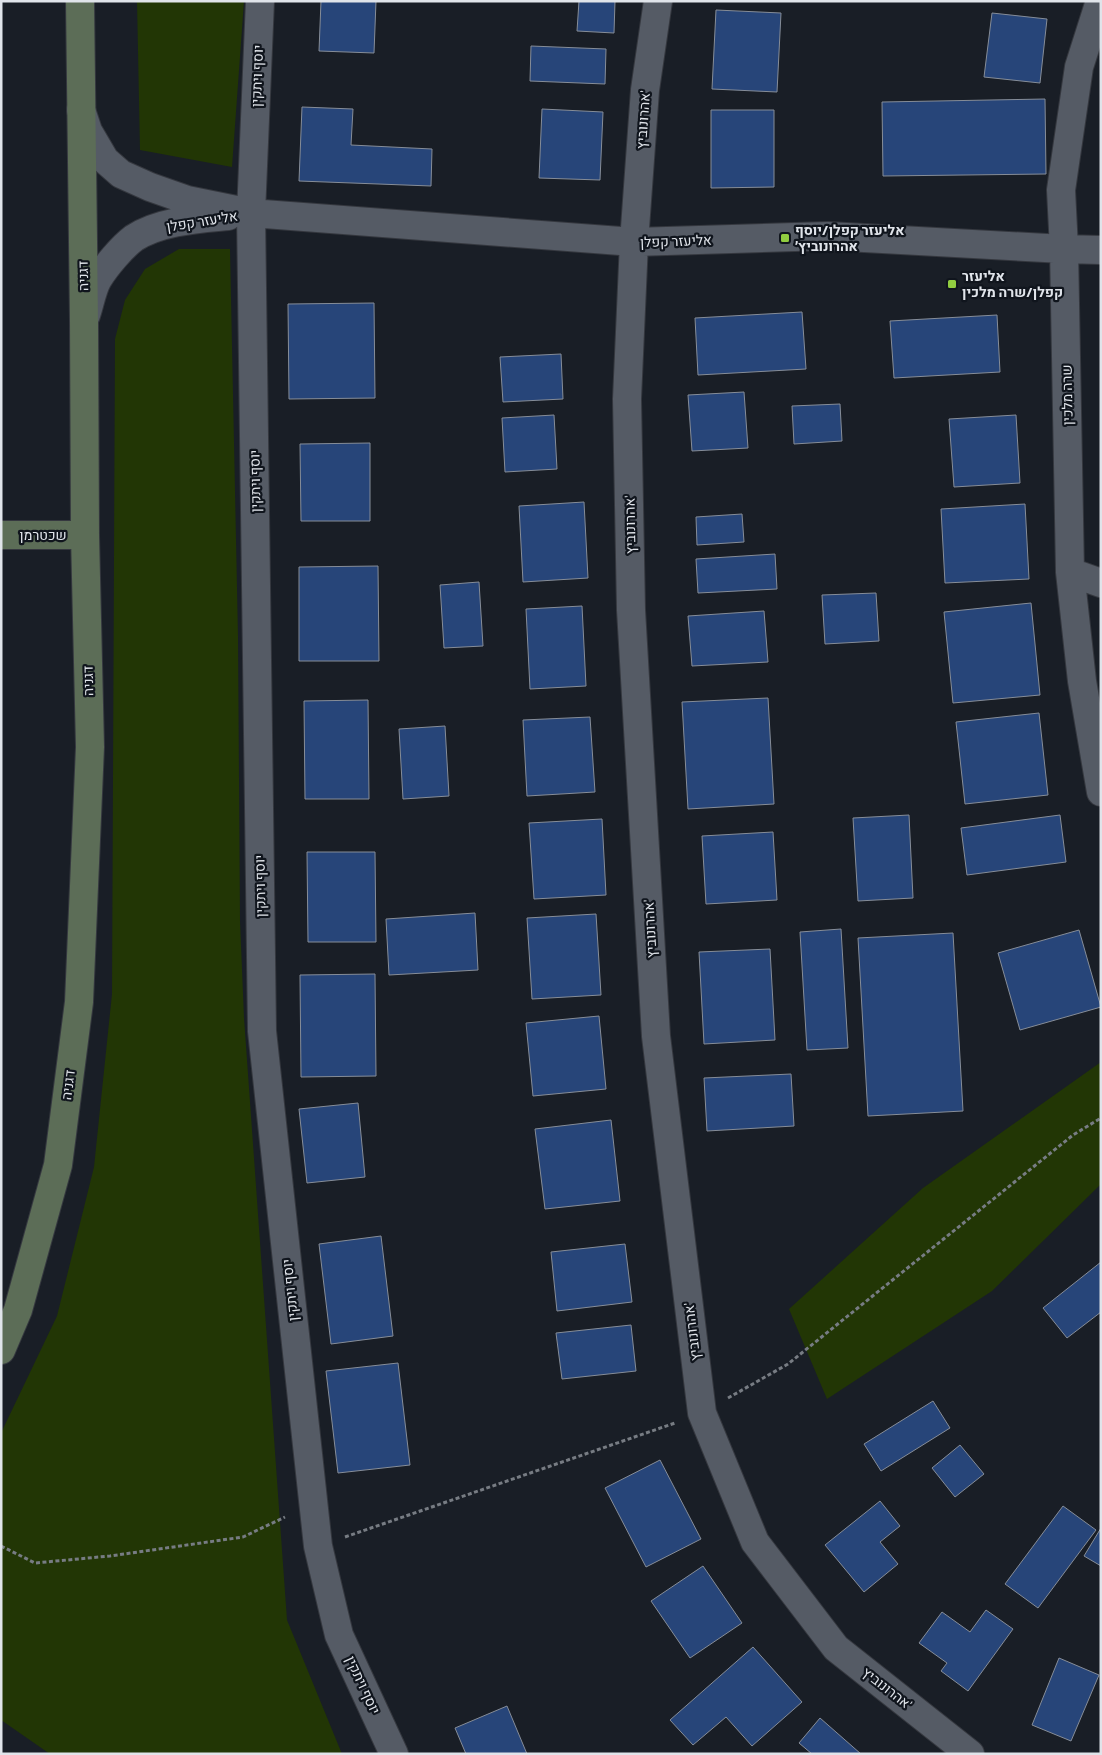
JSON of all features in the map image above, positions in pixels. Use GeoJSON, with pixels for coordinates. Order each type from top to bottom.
{"type":"FeatureCollection","features":[{"type":"Feature","properties":{"kind":"main road","name":"דגניה"},"geometry":{"type":"LineString","coordinates":[[1,1350],[18,1310],[58,1165],[79,1002],[90,747],[85,535],[80,1]]}},
{"type":"Feature","properties":{"kind":"main road","name":"שכטרמן"},"geometry":{"type":"LineString","coordinates":[[1,535],[85,535]]}},
{"type":"Feature","properties":{"kind":"street","name":"יוסף ויתקין"},"geometry":{"type":"LineString","coordinates":[[260,1],[251,213],[262,1031],[318,1546],[340,1635],[394,1754]]}},
{"type":"Feature","properties":{"kind":"street","name":"אהרונוביץ'"},"geometry":{"type":"LineString","coordinates":[[658,1],[645,90],[634,242],[627,399],[632,630],[656,1036],[702,1413],[755,1542],[836,1648],[970,1754]]}},
{"type":"Feature","properties":{"kind":"street","name":"שרה מלכין"},"geometry":{"type":"LineString","coordinates":[[1100,1],[1079,67],[1061,190],[1064,249],[1070,572],[1082,681],[1101,792]]}},
{"type":"Feature","properties":{"kind":"street","name":"אליעזר קפלן"},"geometry":{"type":"LineString","coordinates":[[80,106],[88,131],[104,160],[120,174],[150,188],[187,200],[251,213],[634,242],[828,236],[1101,250]]}},
{"type":"Feature","properties":{"kind":"street","name":"אליעזר קפלן"},"geometry":{"type":"LineString","coordinates":[[84,321],[97,280],[114,258],[134,238],[161,226],[197,219],[251,213]]}},
{"type":"Feature","properties":{"kind":"street"},"geometry":{"type":"LineString","coordinates":[[1070,572],[1101,582]]}},
{"type":"Feature","properties":{"kind":"path"},"geometry":{"type":"LineString","coordinates":[[1,1546],[35,1562],[119,1555],[243,1537],[312,1503]]}},
{"type":"Feature","properties":{"kind":"green space"},"geometry":{"type":"Polygon","coordinates":[[[137,1],[244,1],[232,167],[140,150],[137,1]]]}},
{"type":"Feature","properties":{"kind":"green space"},"geometry":{"type":"Polygon","coordinates":[[[179,249],[230,249],[238,636],[240,921],[244,1018],[287,1620],[342,1754],[50,1754],[1,1720],[1,1433],[57,1316],[94,1167],[112,994],[115,339],[125,300],[145,269],[179,249]]]}},
{"type":"Feature","properties":{"kind":"green space"},"geometry":{"type":"Polygon","coordinates":[[[1101,1062],[1101,1184],[992,1291],[827,1399],[789,1309],[923,1188],[1101,1062]]]}},
{"type":"Feature","properties":{"kind":"building"},"geometry":{"type":"Polygon","coordinates":[[[321,1],[376,1],[374,53],[319,51],[321,1]]]}},
{"type":"Feature","properties":{"kind":"building"},"geometry":{"type":"Polygon","coordinates":[[[579,1],[615,1],[614,33],[577,31],[579,1]]]}},
{"type":"Feature","properties":{"kind":"building"},"geometry":{"type":"Polygon","coordinates":[[[716,10],[781,13],[777,92],[712,89],[716,10]]]}},
{"type":"Feature","properties":{"kind":"building"},"geometry":{"type":"Polygon","coordinates":[[[992,13],[1047,19],[1040,83],[984,77],[992,13]]]}},
{"type":"Feature","properties":{"kind":"building"},"geometry":{"type":"Polygon","coordinates":[[[531,46],[606,49],[605,84],[530,81],[531,46]]]}},
{"type":"Feature","properties":{"kind":"building"},"geometry":{"type":"Polygon","coordinates":[[[1045,99],[1046,174],[883,176],[882,102],[1045,99]]]}},
{"type":"Feature","properties":{"kind":"building"},"geometry":{"type":"Polygon","coordinates":[[[302,107],[353,109],[351,145],[432,149],[431,186],[299,181],[302,107]]]}},
{"type":"Feature","properties":{"kind":"building"},"geometry":{"type":"Polygon","coordinates":[[[542,109],[603,112],[600,180],[539,178],[542,109]]]}},
{"type":"Feature","properties":{"kind":"building"},"geometry":{"type":"Polygon","coordinates":[[[711,110],[774,110],[774,187],[711,188],[711,110]]]}},
{"type":"Feature","properties":{"kind":"building"},"geometry":{"type":"Polygon","coordinates":[[[374,303],[375,398],[289,399],[288,304],[374,303]]]}},
{"type":"Feature","properties":{"kind":"building"},"geometry":{"type":"Polygon","coordinates":[[[802,312],[806,369],[698,375],[695,318],[802,312]]]}},
{"type":"Feature","properties":{"kind":"building"},"geometry":{"type":"Polygon","coordinates":[[[997,315],[1000,372],[894,378],[890,321],[997,315]]]}},
{"type":"Feature","properties":{"kind":"building"},"geometry":{"type":"Polygon","coordinates":[[[561,354],[563,399],[503,402],[500,357],[561,354]]]}},
{"type":"Feature","properties":{"kind":"building"},"geometry":{"type":"Polygon","coordinates":[[[744,392],[748,448],[692,451],[688,395],[744,392]]]}},
{"type":"Feature","properties":{"kind":"building"},"geometry":{"type":"Polygon","coordinates":[[[840,404],[842,441],[794,444],[792,406],[840,404]]]}},
{"type":"Feature","properties":{"kind":"building"},"geometry":{"type":"Polygon","coordinates":[[[554,415],[557,469],[505,472],[502,418],[554,415]]]}},
{"type":"Feature","properties":{"kind":"building"},"geometry":{"type":"Polygon","coordinates":[[[1016,415],[1020,483],[954,487],[949,419],[1016,415]]]}},
{"type":"Feature","properties":{"kind":"building"},"geometry":{"type":"Polygon","coordinates":[[[370,443],[370,521],[301,521],[300,444],[370,443]]]}},
{"type":"Feature","properties":{"kind":"building"},"geometry":{"type":"Polygon","coordinates":[[[584,502],[588,578],[523,582],[519,506],[584,502]]]}},
{"type":"Feature","properties":{"kind":"building"},"geometry":{"type":"Polygon","coordinates":[[[1025,504],[1029,579],[945,583],[941,509],[1025,504]]]}},
{"type":"Feature","properties":{"kind":"building"},"geometry":{"type":"Polygon","coordinates":[[[742,514],[744,542],[697,545],[696,517],[742,514]]]}},
{"type":"Feature","properties":{"kind":"building"},"geometry":{"type":"Polygon","coordinates":[[[775,554],[777,589],[698,593],[696,559],[775,554]]]}},
{"type":"Feature","properties":{"kind":"building"},"geometry":{"type":"Polygon","coordinates":[[[378,566],[379,661],[299,661],[299,567],[378,566]]]}},
{"type":"Feature","properties":{"kind":"building"},"geometry":{"type":"Polygon","coordinates":[[[479,582],[483,646],[444,648],[440,585],[479,582]]]}},
{"type":"Feature","properties":{"kind":"building"},"geometry":{"type":"Polygon","coordinates":[[[876,593],[879,641],[825,644],[822,595],[876,593]]]}},
{"type":"Feature","properties":{"kind":"building"},"geometry":{"type":"Polygon","coordinates":[[[1031,603],[1040,695],[953,703],[944,612],[1031,603]]]}},
{"type":"Feature","properties":{"kind":"building"},"geometry":{"type":"Polygon","coordinates":[[[582,606],[586,686],[530,689],[526,609],[582,606]]]}},
{"type":"Feature","properties":{"kind":"building"},"geometry":{"type":"Polygon","coordinates":[[[764,611],[768,662],[692,666],[688,616],[764,611]]]}},
{"type":"Feature","properties":{"kind":"building"},"geometry":{"type":"Polygon","coordinates":[[[768,698],[774,804],[688,809],[682,702],[768,698]]]}},
{"type":"Feature","properties":{"kind":"building"},"geometry":{"type":"Polygon","coordinates":[[[368,700],[369,799],[305,799],[304,701],[368,700]]]}},
{"type":"Feature","properties":{"kind":"building"},"geometry":{"type":"Polygon","coordinates":[[[1039,713],[1048,795],[965,804],[956,722],[1039,713]]]}},
{"type":"Feature","properties":{"kind":"building"},"geometry":{"type":"Polygon","coordinates":[[[590,717],[595,792],[527,796],[523,720],[590,717]]]}},
{"type":"Feature","properties":{"kind":"building"},"geometry":{"type":"Polygon","coordinates":[[[445,726],[449,796],[403,799],[399,729],[445,726]]]}},
{"type":"Feature","properties":{"kind":"building"},"geometry":{"type":"Polygon","coordinates":[[[909,815],[913,898],[858,901],[853,818],[909,815]]]}},
{"type":"Feature","properties":{"kind":"building"},"geometry":{"type":"Polygon","coordinates":[[[1060,815],[1066,862],[967,875],[961,828],[1060,815]]]}},
{"type":"Feature","properties":{"kind":"building"},"geometry":{"type":"Polygon","coordinates":[[[602,819],[606,895],[534,899],[529,823],[602,819]]]}},
{"type":"Feature","properties":{"kind":"building"},"geometry":{"type":"Polygon","coordinates":[[[773,832],[777,900],[706,904],[702,836],[773,832]]]}},
{"type":"Feature","properties":{"kind":"building"},"geometry":{"type":"Polygon","coordinates":[[[307,852],[375,852],[376,942],[308,942],[307,852]]]}},
{"type":"Feature","properties":{"kind":"building"},"geometry":{"type":"Polygon","coordinates":[[[475,913],[478,970],[389,975],[386,919],[475,913]]]}},
{"type":"Feature","properties":{"kind":"building"},"geometry":{"type":"Polygon","coordinates":[[[596,914],[601,995],[532,999],[527,918],[596,914]]]}},
{"type":"Feature","properties":{"kind":"building"},"geometry":{"type":"Polygon","coordinates":[[[841,929],[848,1048],[807,1050],[800,932],[841,929]]]}},
{"type":"Feature","properties":{"kind":"building"},"geometry":{"type":"Polygon","coordinates":[[[1079,930],[1101,1007],[1020,1030],[998,953],[1079,930]]]}},
{"type":"Feature","properties":{"kind":"building"},"geometry":{"type":"Polygon","coordinates":[[[953,933],[963,1111],[868,1116],[858,938],[953,933]]]}},
{"type":"Feature","properties":{"kind":"building"},"geometry":{"type":"Polygon","coordinates":[[[770,949],[775,1040],[704,1044],[699,952],[770,949]]]}},
{"type":"Feature","properties":{"kind":"building"},"geometry":{"type":"Polygon","coordinates":[[[375,974],[376,1076],[301,1077],[300,975],[375,974]]]}},
{"type":"Feature","properties":{"kind":"building"},"geometry":{"type":"Polygon","coordinates":[[[599,1016],[606,1089],[533,1096],[526,1023],[599,1016]]]}},
{"type":"Feature","properties":{"kind":"building"},"geometry":{"type":"Polygon","coordinates":[[[791,1074],[794,1126],[707,1131],[704,1078],[791,1074]]]}},
{"type":"Feature","properties":{"kind":"building"},"geometry":{"type":"Polygon","coordinates":[[[358,1103],[365,1177],[307,1183],[299,1109],[358,1103]]]}},
{"type":"Feature","properties":{"kind":"building"},"geometry":{"type":"Polygon","coordinates":[[[611,1120],[620,1201],[545,1209],[535,1129],[611,1120]]]}},
{"type":"Feature","properties":{"kind":"building"},"geometry":{"type":"Polygon","coordinates":[[[381,1236],[393,1336],[331,1344],[319,1244],[381,1236]]]}},
{"type":"Feature","properties":{"kind":"building"},"geometry":{"type":"Polygon","coordinates":[[[625,1244],[632,1302],[557,1311],[551,1252],[625,1244]]]}},
{"type":"Feature","properties":{"kind":"building"},"geometry":{"type":"Polygon","coordinates":[[[1101,1262],[1101,1312],[1067,1338],[1043,1308],[1101,1262]]]}},
{"type":"Feature","properties":{"kind":"building"},"geometry":{"type":"Polygon","coordinates":[[[631,1325],[636,1371],[562,1379],[556,1333],[631,1325]]]}},
{"type":"Feature","properties":{"kind":"building"},"geometry":{"type":"Polygon","coordinates":[[[398,1363],[410,1465],[338,1473],[326,1371],[398,1363]]]}},
{"type":"Feature","properties":{"kind":"building"},"geometry":{"type":"Polygon","coordinates":[[[933,1401],[950,1428],[881,1471],[864,1444],[933,1401]]]}},
{"type":"Feature","properties":{"kind":"building"},"geometry":{"type":"Polygon","coordinates":[[[960,1445],[984,1474],[955,1497],[932,1468],[960,1445]]]}},
{"type":"Feature","properties":{"kind":"building"},"geometry":{"type":"Polygon","coordinates":[[[660,1460],[701,1539],[646,1567],[605,1488],[660,1460]]]}},
{"type":"Feature","properties":{"kind":"building"},"geometry":{"type":"Polygon","coordinates":[[[880,1501],[900,1526],[880,1542],[898,1564],[864,1592],[825,1545],[880,1501]]]}},
{"type":"Feature","properties":{"kind":"building"},"geometry":{"type":"Polygon","coordinates":[[[1063,1506],[1096,1530],[1038,1608],[1005,1584],[1063,1506]]]}},
{"type":"Feature","properties":{"kind":"building"},"geometry":{"type":"Polygon","coordinates":[[[1101,1528],[1101,1566],[1084,1556],[1101,1528]]]}},
{"type":"Feature","properties":{"kind":"building"},"geometry":{"type":"Polygon","coordinates":[[[703,1566],[742,1623],[690,1658],[651,1601],[703,1566]]]}},
{"type":"Feature","properties":{"kind":"building"},"geometry":{"type":"Polygon","coordinates":[[[986,1610],[1013,1629],[968,1691],[941,1671],[947,1663],[919,1643],[942,1612],[970,1632],[986,1610]]]}},
{"type":"Feature","properties":{"kind":"building"},"geometry":{"type":"Polygon","coordinates":[[[753,1647],[802,1702],[752,1746],[726,1717],[693,1745],[670,1720],[753,1647]]]}},
{"type":"Feature","properties":{"kind":"building"},"geometry":{"type":"Polygon","coordinates":[[[1059,1658],[1099,1675],[1071,1741],[1032,1725],[1059,1658]]]}},
{"type":"Feature","properties":{"kind":"building"},"geometry":{"type":"Polygon","coordinates":[[[507,1706],[527,1754],[466,1754],[455,1728],[507,1706]]]}},
{"type":"Feature","properties":{"kind":"building"},"geometry":{"type":"Polygon","coordinates":[[[820,1718],[861,1754],[812,1754],[799,1743],[820,1718]]]}},
{"type":"Feature","properties":{"kind":"place","name":"אליעזר קפלן/יוסף אהרונוביץ׳"},"geometry":{"type":"Point","coordinates":[785,238]}},
{"type":"Feature","properties":{"kind":"place","name":"אליעזר קפלן/שרה מלכין"},"geometry":{"type":"Point","coordinates":[952,284]}}]}
